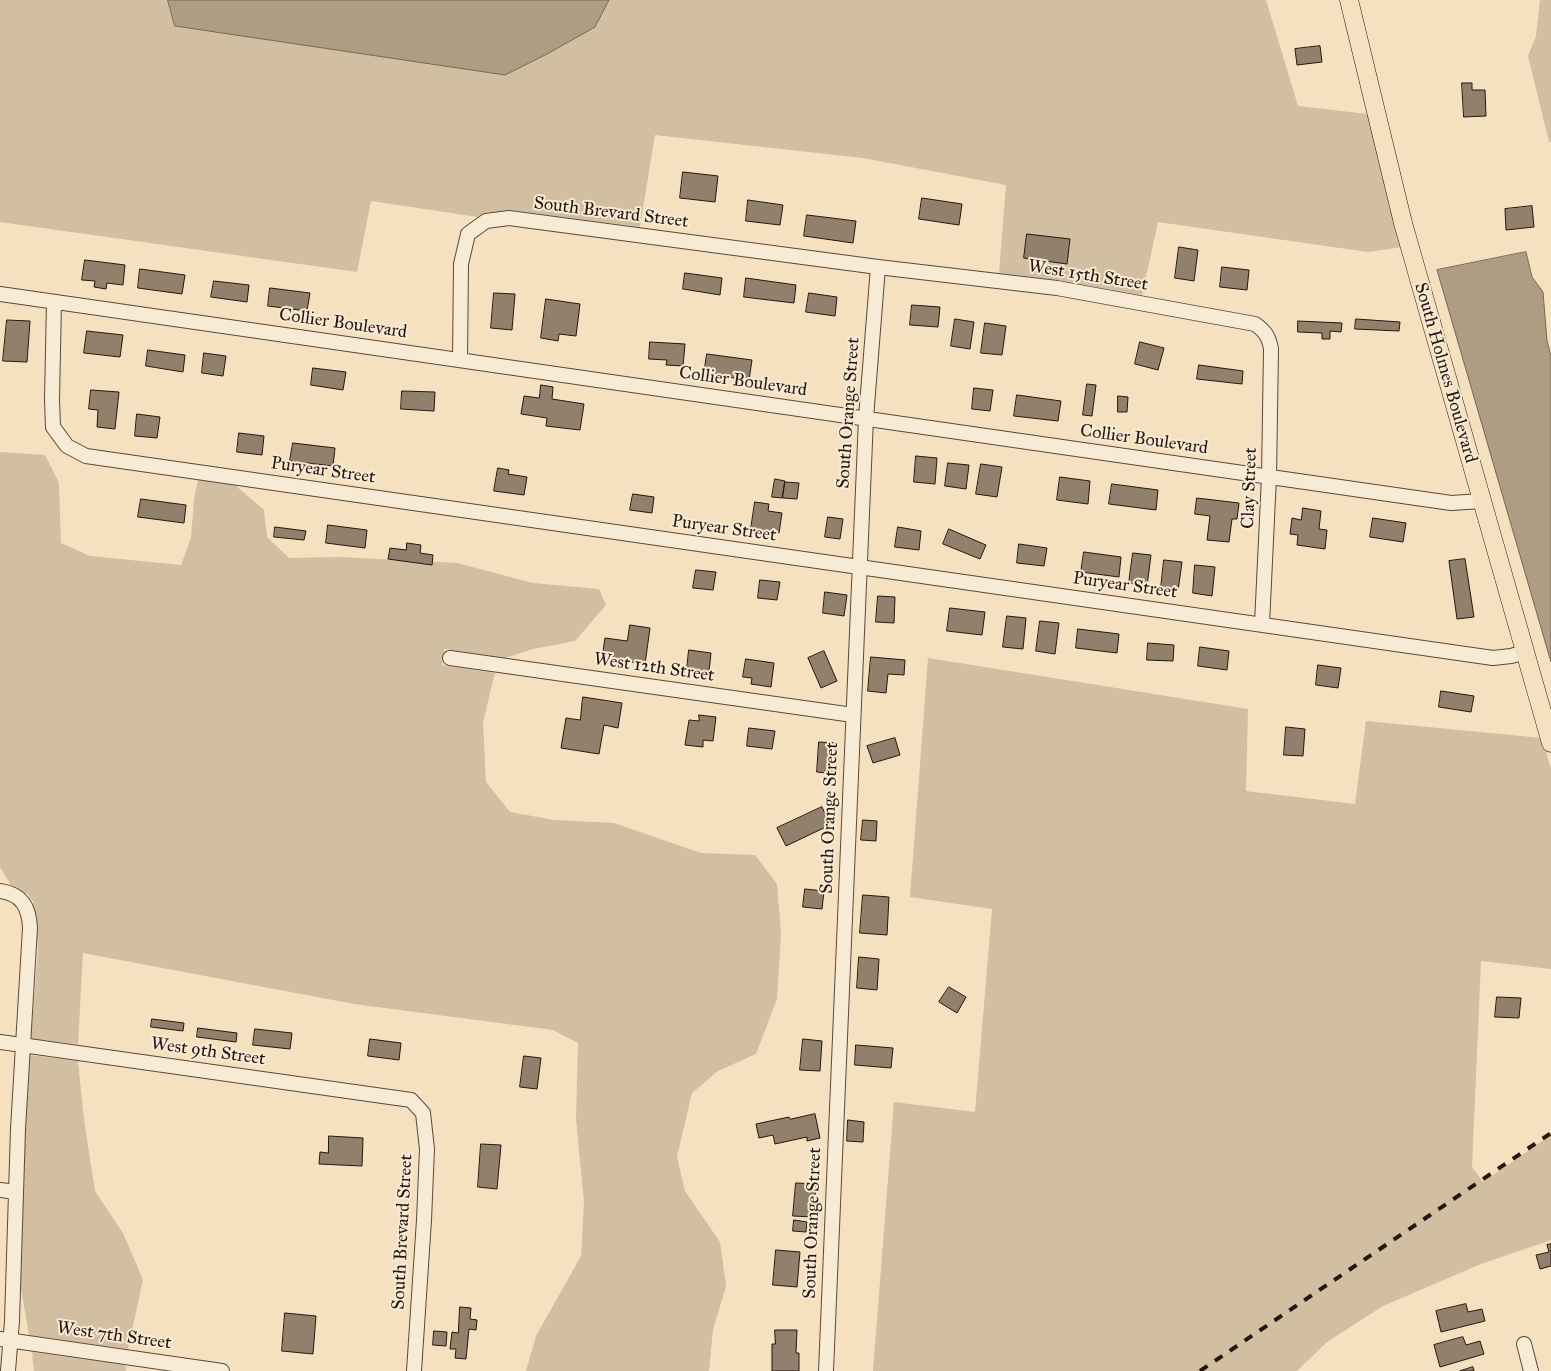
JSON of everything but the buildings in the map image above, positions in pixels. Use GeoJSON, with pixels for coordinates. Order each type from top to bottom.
{"type":"FeatureCollection","features":[{"type":"Feature","properties":{"kind":"main road","name":"South Holmes Boulevard"},"geometry":{"type":"LineString","coordinates":[[1349,0],[1403,223],[1551,742]]}},
{"type":"Feature","properties":{"kind":"street","name":"South Brevard Street"},"geometry":{"type":"LineString","coordinates":[[460,360],[461,264],[468,234],[486,221],[509,218],[878,267]]}},
{"type":"Feature","properties":{"kind":"street","name":"West 15th Street"},"geometry":{"type":"LineString","coordinates":[[878,267],[1057,288],[1255,324],[1269,338],[1271,353]]}},
{"type":"Feature","properties":{"kind":"street","name":"South Orange Street"},"geometry":{"type":"LineString","coordinates":[[826,1371],[866,418],[878,267]]}},
{"type":"Feature","properties":{"kind":"street","name":"Collier Boulevard"},"geometry":{"type":"LineString","coordinates":[[0,294],[1451,503],[1482,501]]}},
{"type":"Feature","properties":{"kind":"street","name":"Puryear Street"},"geometry":{"type":"LineString","coordinates":[[54,302],[53,427],[68,446],[86,456],[1493,658],[1525,652]]}},
{"type":"Feature","properties":{"kind":"street","name":"Clay Street"},"geometry":{"type":"LineString","coordinates":[[1262,624],[1270,477],[1271,353]]}},
{"type":"Feature","properties":{"kind":"street","name":"West 12th Street"},"geometry":{"type":"LineString","coordinates":[[450,658],[853,715]]}},
{"type":"Feature","properties":{"kind":"street"},"geometry":{"type":"LineString","coordinates":[[0,891],[16,896],[24,904],[29,914],[30,928],[16,1192],[5,1340],[8,1371]]}},
{"type":"Feature","properties":{"kind":"street","name":"West 9th Street"},"geometry":{"type":"LineString","coordinates":[[0,1042],[411,1100]]}},
{"type":"Feature","properties":{"kind":"street","name":"South Brevard Street"},"geometry":{"type":"LineString","coordinates":[[411,1100],[423,1113],[427,1149],[414,1371]]}},
{"type":"Feature","properties":{"kind":"street"},"geometry":{"type":"LineString","coordinates":[[0,1190],[16,1192]]}},
{"type":"Feature","properties":{"kind":"street","name":"West 7th Street"},"geometry":{"type":"LineString","coordinates":[[5,1340],[222,1371]]}},
{"type":"Feature","properties":{"kind":"street"},"geometry":{"type":"LineString","coordinates":[[1524,1344],[1531,1371]]}},
{"type":"Feature","properties":{"kind":"shaded area"},"geometry":{"type":"Polygon","coordinates":[[[0,0],[168,0],[175,26],[595,27],[609,0],[1266,0],[1298,106],[1368,114],[1403,247],[1368,252],[1158,222],[1142,295],[1058,280],[999,273],[1006,185],[863,158],[655,135],[640,227],[510,210],[485,213],[478,217],[371,201],[357,272],[0,222],[0,0]]]}},
{"type":"Feature","properties":{"kind":"shaded area"},"geometry":{"type":"Polygon","coordinates":[[[168,0],[609,0],[595,27],[505,75],[175,26],[168,0]]]}},
{"type":"Feature","properties":{"kind":"shaded area"},"geometry":{"type":"Polygon","coordinates":[[[1540,0],[1551,0],[1551,142],[1549,142],[1528,56],[1536,36],[1540,0]]]}},
{"type":"Feature","properties":{"kind":"shaded area"},"geometry":{"type":"Polygon","coordinates":[[[1526,252],[1532,277],[1543,292],[1547,341],[1551,356],[1551,662],[1437,270],[1526,252]]]}},
{"type":"Feature","properties":{"kind":"shaded area"},"geometry":{"type":"Polygon","coordinates":[[[0,452],[45,455],[59,483],[61,543],[90,556],[181,565],[191,538],[194,499],[198,480],[235,485],[264,510],[267,537],[289,558],[340,557],[457,563],[533,583],[599,589],[606,605],[575,641],[533,649],[505,658],[444,649],[442,665],[495,673],[483,722],[486,782],[510,812],[554,820],[614,823],[701,853],[755,855],[777,884],[781,933],[777,999],[756,1054],[718,1071],[692,1093],[677,1157],[685,1191],[720,1242],[726,1286],[713,1330],[709,1371],[526,1371],[536,1336],[581,1256],[584,1202],[576,1119],[578,1043],[553,1030],[354,1004],[83,953],[78,1044],[31,1039],[38,950],[36,913],[34,903],[27,893],[25,894],[19,888],[11,885],[0,867],[0,452]]]}},
{"type":"Feature","properties":{"kind":"shaded area"},"geometry":{"type":"Polygon","coordinates":[[[928,658],[1248,709],[1246,791],[1355,804],[1366,721],[1542,738],[1551,769],[1551,969],[1481,961],[1472,1167],[1483,1182],[1551,1135],[1551,1240],[1481,1264],[1383,1306],[1327,1342],[1297,1371],[873,1371],[894,1102],[975,1112],[992,909],[910,897],[928,658]]]}},
{"type":"Feature","properties":{"kind":"shaded area"},"geometry":{"type":"Polygon","coordinates":[[[30,1055],[78,1061],[84,1120],[95,1191],[123,1233],[143,1280],[128,1349],[29,1335],[20,1283],[25,1130],[30,1055]]]}},
{"type":"Feature","properties":{"kind":"shaded area"},"geometry":{"type":"Polygon","coordinates":[[[32,1352],[125,1365],[126,1371],[34,1371],[32,1352]]]}},
{"type":"Feature","properties":{"kind":"railway"},"geometry":{"type":"LineString","coordinates":[[1200,1371],[1551,1133]]}}]}
